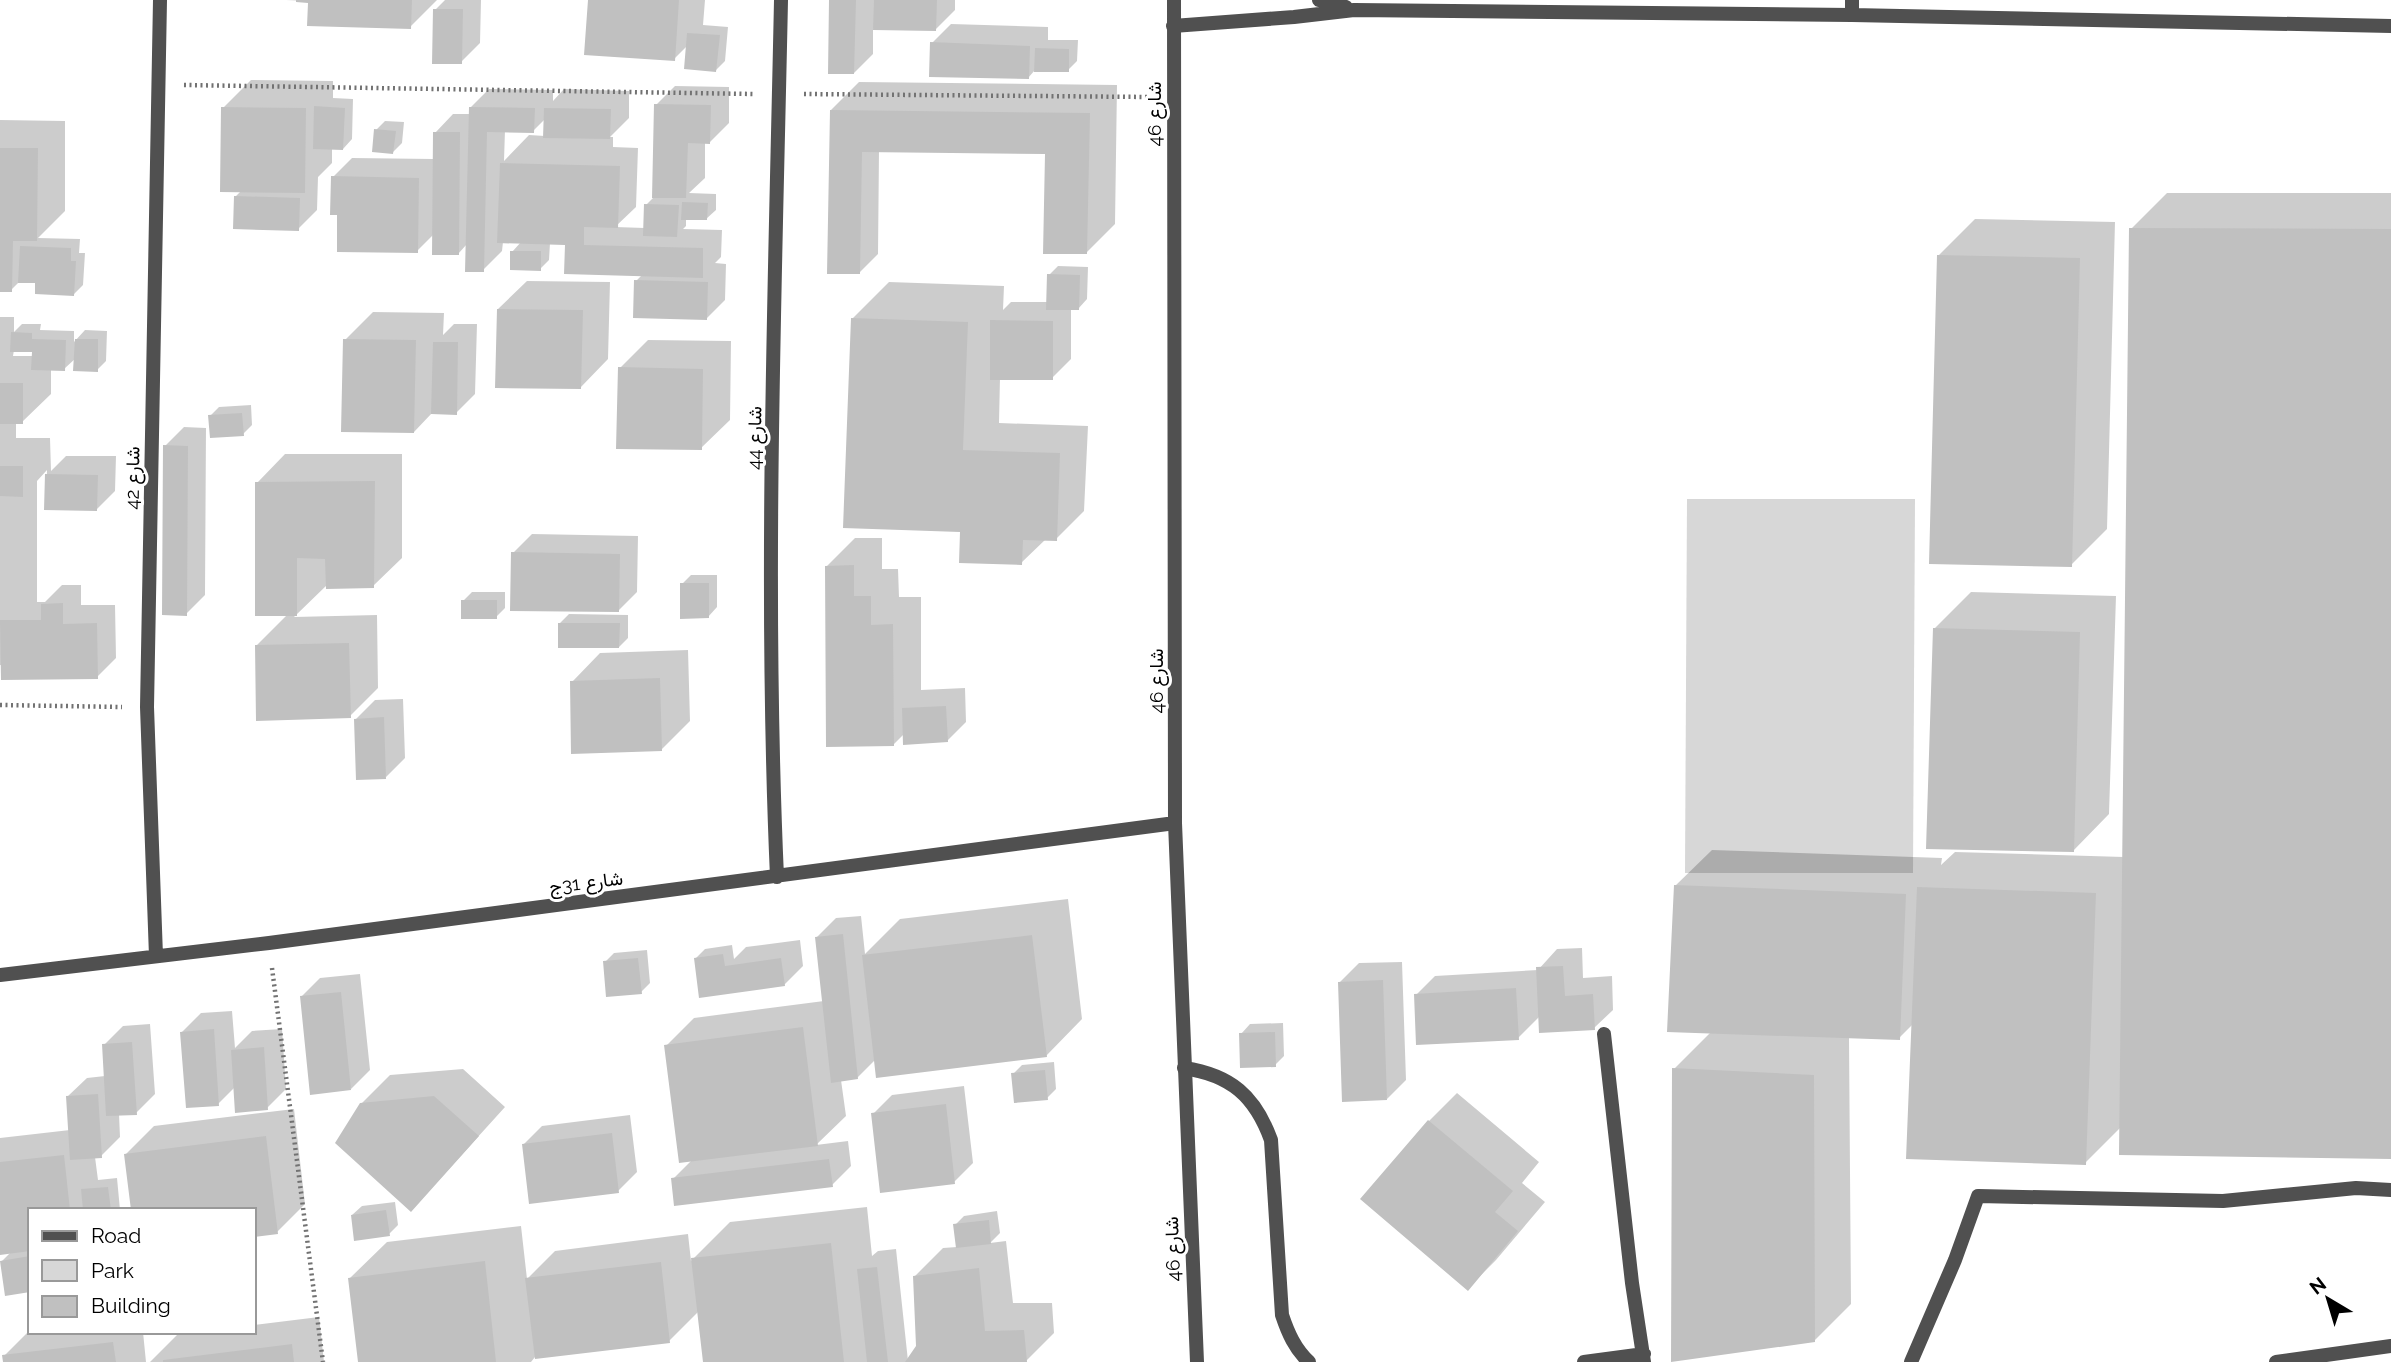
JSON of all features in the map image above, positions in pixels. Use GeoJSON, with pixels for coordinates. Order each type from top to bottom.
{"type":"FeatureCollection","features":[{"type":"Feature","properties":{"kind":"street","name":"شارع 42"},"geometry":{"type":"LineString","coordinates":[[156,956],[147,707],[160,0]]}},
{"type":"Feature","properties":{"kind":"street","name":"شارع 44"},"geometry":{"type":"LineString","coordinates":[[777,877],[770,663],[781,0]]}},
{"type":"Feature","properties":{"kind":"street","name":"شارع 46"},"geometry":{"type":"LineString","coordinates":[[1174,0],[1175,823],[1197,1362]]}},
{"type":"Feature","properties":{"kind":"street"},"geometry":{"type":"LineString","coordinates":[[1319,0],[1354,10]]}},
{"type":"Feature","properties":{"kind":"street"},"geometry":{"type":"LineString","coordinates":[[1852,0],[1852,15]]}},
{"type":"Feature","properties":{"kind":"street"},"geometry":{"type":"LineString","coordinates":[[1173,26],[1354,10],[1852,15],[2391,26]]}},
{"type":"Feature","properties":{"kind":"street","name":"شارع 31ج"},"geometry":{"type":"LineString","coordinates":[[0,975],[269,943],[1175,823]]}},
{"type":"Feature","properties":{"kind":"street"},"geometry":{"type":"LineString","coordinates":[[1584,1362],[1644,1358],[1632,1283],[1604,1034]]}},
{"type":"Feature","properties":{"kind":"street"},"geometry":{"type":"LineString","coordinates":[[1184,1068],[1204,1071],[1231,1084],[1253,1104],[1264,1122],[1271,1140],[1282,1315],[1289,1336],[1309,1362]]}},
{"type":"Feature","properties":{"kind":"street"},"geometry":{"type":"LineString","coordinates":[[1911,1362],[1955,1260],[1978,1196],[2223,1201],[2356,1188],[2391,1190]]}},
{"type":"Feature","properties":{"kind":"street"},"geometry":{"type":"LineString","coordinates":[[2276,1362],[2391,1346]]}},
{"type":"Feature","properties":{"kind":"path"},"geometry":{"type":"LineString","coordinates":[[159,85],[1174,97]]}},
{"type":"Feature","properties":{"kind":"path"},"geometry":{"type":"LineString","coordinates":[[0,705],[147,707]]}},
{"type":"Feature","properties":{"kind":"path"},"geometry":{"type":"LineString","coordinates":[[269,943],[323,1362]]}},
{"type":"Feature","properties":{"kind":"green space"},"geometry":{"type":"Polygon","coordinates":[[[1687,499],[1915,499],[1913,873],[1685,873],[1687,499]]]}},
{"type":"Feature","properties":{"kind":"building"},"geometry":{"type":"Polygon","coordinates":[[[296,0],[412,0],[411,29],[307,26],[308,3],[296,0]]]}},
{"type":"Feature","properties":{"kind":"building"},"geometry":{"type":"Polygon","coordinates":[[[588,0],[679,0],[675,61],[584,55],[588,0]]]}},
{"type":"Feature","properties":{"kind":"building"},"geometry":{"type":"Polygon","coordinates":[[[829,0],[856,0],[854,74],[828,74],[829,0]]]}},
{"type":"Feature","properties":{"kind":"building"},"geometry":{"type":"Polygon","coordinates":[[[874,0],[937,0],[936,31],[873,30],[874,0]]]}},
{"type":"Feature","properties":{"kind":"building"},"geometry":{"type":"Polygon","coordinates":[[[433,9],[463,9],[462,64],[432,64],[433,9]]]}},
{"type":"Feature","properties":{"kind":"building"},"geometry":{"type":"Polygon","coordinates":[[[687,33],[720,35],[716,72],[684,69],[687,33]]]}},
{"type":"Feature","properties":{"kind":"building"},"geometry":{"type":"Polygon","coordinates":[[[930,42],[1030,46],[1029,79],[929,77],[930,42]]]}},
{"type":"Feature","properties":{"kind":"building"},"geometry":{"type":"Polygon","coordinates":[[[1035,48],[1069,49],[1069,72],[1034,72],[1035,48]]]}},
{"type":"Feature","properties":{"kind":"building"},"geometry":{"type":"Polygon","coordinates":[[[654,104],[711,105],[710,144],[688,143],[686,198],[652,198],[654,104]]]}},
{"type":"Feature","properties":{"kind":"building"},"geometry":{"type":"Polygon","coordinates":[[[314,106],[345,108],[343,150],[313,149],[314,106]]]}},
{"type":"Feature","properties":{"kind":"building"},"geometry":{"type":"Polygon","coordinates":[[[221,107],[306,108],[305,193],[220,192],[221,107]]]}},
{"type":"Feature","properties":{"kind":"building"},"geometry":{"type":"Polygon","coordinates":[[[469,107],[535,108],[534,133],[487,132],[484,272],[465,272],[469,107]]]}},
{"type":"Feature","properties":{"kind":"building"},"geometry":{"type":"Polygon","coordinates":[[[544,108],[611,109],[610,139],[543,138],[544,108]]]}},
{"type":"Feature","properties":{"kind":"building"},"geometry":{"type":"Polygon","coordinates":[[[830,110],[1090,113],[1087,254],[1043,254],[1045,154],[862,152],[860,274],[827,274],[830,110]]]}},
{"type":"Feature","properties":{"kind":"building"},"geometry":{"type":"Polygon","coordinates":[[[374,129],[396,131],[393,154],[372,152],[374,129]]]}},
{"type":"Feature","properties":{"kind":"building"},"geometry":{"type":"Polygon","coordinates":[[[433,132],[460,132],[459,255],[432,255],[433,132]]]}},
{"type":"Feature","properties":{"kind":"building"},"geometry":{"type":"Polygon","coordinates":[[[0,148],[38,148],[37,241],[13,241],[12,292],[0,292],[0,148]]]}},
{"type":"Feature","properties":{"kind":"building"},"geometry":{"type":"Polygon","coordinates":[[[500,163],[620,166],[618,228],[584,227],[584,245],[703,248],[703,278],[564,274],[565,245],[497,243],[500,163]]]}},
{"type":"Feature","properties":{"kind":"building"},"geometry":{"type":"Polygon","coordinates":[[[331,176],[419,178],[418,253],[337,252],[337,215],[330,215],[331,176]]]}},
{"type":"Feature","properties":{"kind":"building"},"geometry":{"type":"Polygon","coordinates":[[[234,196],[300,198],[299,231],[233,229],[234,196]]]}},
{"type":"Feature","properties":{"kind":"building"},"geometry":{"type":"Polygon","coordinates":[[[682,202],[708,203],[707,220],[681,220],[682,202]]]}},
{"type":"Feature","properties":{"kind":"building"},"geometry":{"type":"Polygon","coordinates":[[[644,204],[679,205],[677,237],[643,236],[644,204]]]}},
{"type":"Feature","properties":{"kind":"building"},"geometry":{"type":"Polygon","coordinates":[[[2129,228],[2391,229],[2391,1159],[2119,1155],[2129,228]]]}},
{"type":"Feature","properties":{"kind":"building"},"geometry":{"type":"Polygon","coordinates":[[[20,246],[71,248],[71,261],[76,261],[74,296],[35,294],[35,283],[18,283],[20,246]]]}},
{"type":"Feature","properties":{"kind":"building"},"geometry":{"type":"Polygon","coordinates":[[[510,251],[541,251],[541,271],[510,270],[510,251]]]}},
{"type":"Feature","properties":{"kind":"building"},"geometry":{"type":"Polygon","coordinates":[[[1937,255],[2080,258],[2072,567],[1929,564],[1937,255]]]}},
{"type":"Feature","properties":{"kind":"building"},"geometry":{"type":"Polygon","coordinates":[[[1047,274],[1080,275],[1079,310],[1046,310],[1047,274]]]}},
{"type":"Feature","properties":{"kind":"building"},"geometry":{"type":"Polygon","coordinates":[[[634,280],[708,282],[707,320],[633,318],[634,280]]]}},
{"type":"Feature","properties":{"kind":"building"},"geometry":{"type":"Polygon","coordinates":[[[497,309],[583,310],[581,389],[495,388],[497,309]]]}},
{"type":"Feature","properties":{"kind":"building"},"geometry":{"type":"Polygon","coordinates":[[[851,318],[968,322],[963,450],[1060,453],[1057,541],[1023,540],[1022,565],[959,563],[960,532],[843,528],[851,318]]]}},
{"type":"Feature","properties":{"kind":"building"},"geometry":{"type":"Polygon","coordinates":[[[990,320],[1053,321],[1053,380],[990,380],[990,320]]]}},
{"type":"Feature","properties":{"kind":"building"},"geometry":{"type":"Polygon","coordinates":[[[11,332],[32,333],[32,339],[66,340],[65,371],[31,370],[32,352],[10,352],[11,332]]]}},
{"type":"Feature","properties":{"kind":"building"},"geometry":{"type":"Polygon","coordinates":[[[75,339],[98,339],[98,372],[73,371],[75,339]]]}},
{"type":"Feature","properties":{"kind":"building"},"geometry":{"type":"Polygon","coordinates":[[[343,339],[416,340],[414,433],[341,432],[343,339]]]}},
{"type":"Feature","properties":{"kind":"building"},"geometry":{"type":"Polygon","coordinates":[[[433,342],[458,342],[457,415],[431,414],[433,342]]]}},
{"type":"Feature","properties":{"kind":"building"},"geometry":{"type":"Polygon","coordinates":[[[618,367],[703,369],[702,450],[616,449],[618,367]]]}},
{"type":"Feature","properties":{"kind":"building"},"geometry":{"type":"Polygon","coordinates":[[[0,383],[23,383],[23,424],[0,424],[0,383]]]}},
{"type":"Feature","properties":{"kind":"building"},"geometry":{"type":"Polygon","coordinates":[[[242,413],[244,436],[210,438],[208,415],[242,413]]]}},
{"type":"Feature","properties":{"kind":"building"},"geometry":{"type":"Polygon","coordinates":[[[163,445],[188,446],[187,616],[162,615],[163,445]]]}},
{"type":"Feature","properties":{"kind":"building"},"geometry":{"type":"Polygon","coordinates":[[[0,466],[23,466],[23,497],[0,496],[0,466]]]}},
{"type":"Feature","properties":{"kind":"building"},"geometry":{"type":"Polygon","coordinates":[[[45,474],[98,475],[97,511],[44,510],[45,474]]]}},
{"type":"Feature","properties":{"kind":"building"},"geometry":{"type":"Polygon","coordinates":[[[375,481],[374,588],[326,589],[325,559],[297,558],[297,616],[255,616],[255,482],[375,481]]]}},
{"type":"Feature","properties":{"kind":"building"},"geometry":{"type":"Polygon","coordinates":[[[511,552],[620,554],[619,612],[510,611],[511,552]]]}},
{"type":"Feature","properties":{"kind":"building"},"geometry":{"type":"Polygon","coordinates":[[[854,565],[854,596],[871,596],[871,625],[893,624],[894,746],[826,747],[825,566],[854,565]]]}},
{"type":"Feature","properties":{"kind":"building"},"geometry":{"type":"Polygon","coordinates":[[[680,583],[709,583],[709,618],[680,619],[680,583]]]}},
{"type":"Feature","properties":{"kind":"building"},"geometry":{"type":"Polygon","coordinates":[[[461,600],[497,600],[497,619],[461,619],[461,600]]]}},
{"type":"Feature","properties":{"kind":"building"},"geometry":{"type":"Polygon","coordinates":[[[63,603],[63,624],[97,623],[98,679],[1,680],[0,620],[41,620],[41,604],[63,603]]]}},
{"type":"Feature","properties":{"kind":"building"},"geometry":{"type":"Polygon","coordinates":[[[558,623],[620,623],[619,648],[558,648],[558,623]]]}},
{"type":"Feature","properties":{"kind":"building"},"geometry":{"type":"Polygon","coordinates":[[[1933,628],[2080,632],[2074,852],[1926,849],[1933,628]]]}},
{"type":"Feature","properties":{"kind":"building"},"geometry":{"type":"Polygon","coordinates":[[[349,643],[351,718],[256,721],[255,645],[349,643]]]}},
{"type":"Feature","properties":{"kind":"building"},"geometry":{"type":"Polygon","coordinates":[[[660,678],[662,751],[571,754],[570,681],[660,678]]]}},
{"type":"Feature","properties":{"kind":"building"},"geometry":{"type":"Polygon","coordinates":[[[946,706],[948,742],[903,745],[902,708],[946,706]]]}},
{"type":"Feature","properties":{"kind":"building"},"geometry":{"type":"Polygon","coordinates":[[[384,717],[386,779],[356,780],[354,719],[384,717]]]}},
{"type":"Feature","properties":{"kind":"building"},"geometry":{"type":"Polygon","coordinates":[[[1674,885],[1906,894],[1900,1040],[1667,1032],[1674,885]]]}},
{"type":"Feature","properties":{"kind":"building"},"geometry":{"type":"Polygon","coordinates":[[[1917,887],[2096,893],[2086,1165],[1906,1159],[1917,887]]]}},
{"type":"Feature","properties":{"kind":"building"},"geometry":{"type":"Polygon","coordinates":[[[843,934],[858,1079],[831,1083],[815,937],[843,934]]]}},
{"type":"Feature","properties":{"kind":"building"},"geometry":{"type":"Polygon","coordinates":[[[1032,935],[1047,1057],[876,1078],[862,955],[1032,935]]]}},
{"type":"Feature","properties":{"kind":"building"},"geometry":{"type":"Polygon","coordinates":[[[723,954],[725,966],[781,958],[785,986],[699,998],[694,958],[723,954]]]}},
{"type":"Feature","properties":{"kind":"building"},"geometry":{"type":"Polygon","coordinates":[[[638,958],[642,994],[606,997],[603,961],[638,958]]]}},
{"type":"Feature","properties":{"kind":"building"},"geometry":{"type":"Polygon","coordinates":[[[1563,966],[1565,996],[1593,994],[1595,1030],[1539,1033],[1536,967],[1563,966]]]}},
{"type":"Feature","properties":{"kind":"building"},"geometry":{"type":"Polygon","coordinates":[[[1383,980],[1387,1100],[1342,1102],[1338,982],[1383,980]]]}},
{"type":"Feature","properties":{"kind":"building"},"geometry":{"type":"Polygon","coordinates":[[[1516,988],[1519,1040],[1416,1045],[1414,994],[1516,988]]]}},
{"type":"Feature","properties":{"kind":"building"},"geometry":{"type":"Polygon","coordinates":[[[341,992],[351,1090],[310,1095],[300,996],[341,992]]]}},
{"type":"Feature","properties":{"kind":"building"},"geometry":{"type":"Polygon","coordinates":[[[803,1027],[818,1146],[679,1163],[664,1045],[803,1027]]]}},
{"type":"Feature","properties":{"kind":"building"},"geometry":{"type":"Polygon","coordinates":[[[214,1029],[219,1106],[186,1108],[180,1032],[214,1029]]]}},
{"type":"Feature","properties":{"kind":"building"},"geometry":{"type":"Polygon","coordinates":[[[1275,1032],[1276,1067],[1240,1068],[1239,1033],[1275,1032]]]}},
{"type":"Feature","properties":{"kind":"building"},"geometry":{"type":"Polygon","coordinates":[[[132,1042],[137,1115],[106,1116],[102,1044],[132,1042]]]}},
{"type":"Feature","properties":{"kind":"building"},"geometry":{"type":"Polygon","coordinates":[[[264,1047],[268,1110],[235,1113],[231,1050],[264,1047]]]}},
{"type":"Feature","properties":{"kind":"building"},"geometry":{"type":"Polygon","coordinates":[[[1672,1068],[1814,1075],[1815,1342],[1671,1362],[1672,1068]]]}},
{"type":"Feature","properties":{"kind":"building"},"geometry":{"type":"Polygon","coordinates":[[[1045,1070],[1048,1100],[1014,1103],[1011,1073],[1045,1070]]]}},
{"type":"Feature","properties":{"kind":"building"},"geometry":{"type":"Polygon","coordinates":[[[98,1094],[102,1158],[70,1160],[66,1096],[98,1094]]]}},
{"type":"Feature","properties":{"kind":"building"},"geometry":{"type":"Polygon","coordinates":[[[434,1096],[479,1136],[411,1212],[335,1143],[360,1103],[434,1096]]]}},
{"type":"Feature","properties":{"kind":"building"},"geometry":{"type":"Polygon","coordinates":[[[946,1104],[955,1184],[880,1193],[871,1113],[946,1104]]]}},
{"type":"Feature","properties":{"kind":"building"},"geometry":{"type":"Polygon","coordinates":[[[1428,1120],[1513,1191],[1495,1212],[1518,1231],[1468,1291],[1360,1199],[1428,1120]]]}},
{"type":"Feature","properties":{"kind":"building"},"geometry":{"type":"Polygon","coordinates":[[[612,1133],[619,1193],[529,1204],[522,1144],[612,1133]]]}},
{"type":"Feature","properties":{"kind":"building"},"geometry":{"type":"Polygon","coordinates":[[[266,1136],[278,1234],[256,1237],[256,1208],[131,1208],[124,1154],[266,1136]]]}},
{"type":"Feature","properties":{"kind":"building"},"geometry":{"type":"Polygon","coordinates":[[[64,1155],[70,1208],[28,1208],[28,1251],[0,1255],[0,1162],[64,1155]]]}},
{"type":"Feature","properties":{"kind":"building"},"geometry":{"type":"Polygon","coordinates":[[[829,1159],[833,1187],[674,1206],[671,1178],[829,1159]]]}},
{"type":"Feature","properties":{"kind":"building"},"geometry":{"type":"Polygon","coordinates":[[[108,1187],[111,1208],[83,1208],[81,1189],[108,1187]]]}},
{"type":"Feature","properties":{"kind":"building"},"geometry":{"type":"Polygon","coordinates":[[[386,1210],[390,1236],[354,1241],[351,1215],[386,1210]]]}},
{"type":"Feature","properties":{"kind":"building"},"geometry":{"type":"Polygon","coordinates":[[[989,1220],[991,1244],[956,1248],[953,1224],[989,1220]]]}},
{"type":"Feature","properties":{"kind":"building"},"geometry":{"type":"Polygon","coordinates":[[[831,1243],[844,1362],[703,1362],[691,1258],[831,1243]]]}},
{"type":"Feature","properties":{"kind":"building"},"geometry":{"type":"Polygon","coordinates":[[[28,1256],[28,1292],[5,1296],[0,1261],[28,1256]]]}},
{"type":"Feature","properties":{"kind":"building"},"geometry":{"type":"Polygon","coordinates":[[[485,1261],[496,1362],[358,1362],[348,1278],[485,1261]]]}},
{"type":"Feature","properties":{"kind":"building"},"geometry":{"type":"Polygon","coordinates":[[[661,1262],[670,1343],[535,1359],[525,1278],[661,1262]]]}},
{"type":"Feature","properties":{"kind":"building"},"geometry":{"type":"Polygon","coordinates":[[[877,1267],[888,1362],[867,1362],[857,1269],[877,1267]]]}},
{"type":"Feature","properties":{"kind":"building"},"geometry":{"type":"Polygon","coordinates":[[[979,1268],[985,1331],[1024,1330],[1027,1362],[905,1362],[916,1346],[913,1276],[979,1268]]]}},
{"type":"Feature","properties":{"kind":"building"},"geometry":{"type":"Polygon","coordinates":[[[113,1342],[116,1362],[3,1362],[2,1355],[113,1342]]]}},
{"type":"Feature","properties":{"kind":"building"},"geometry":{"type":"Polygon","coordinates":[[[292,1344],[294,1362],[163,1362],[163,1360],[292,1344]]]}}]}
